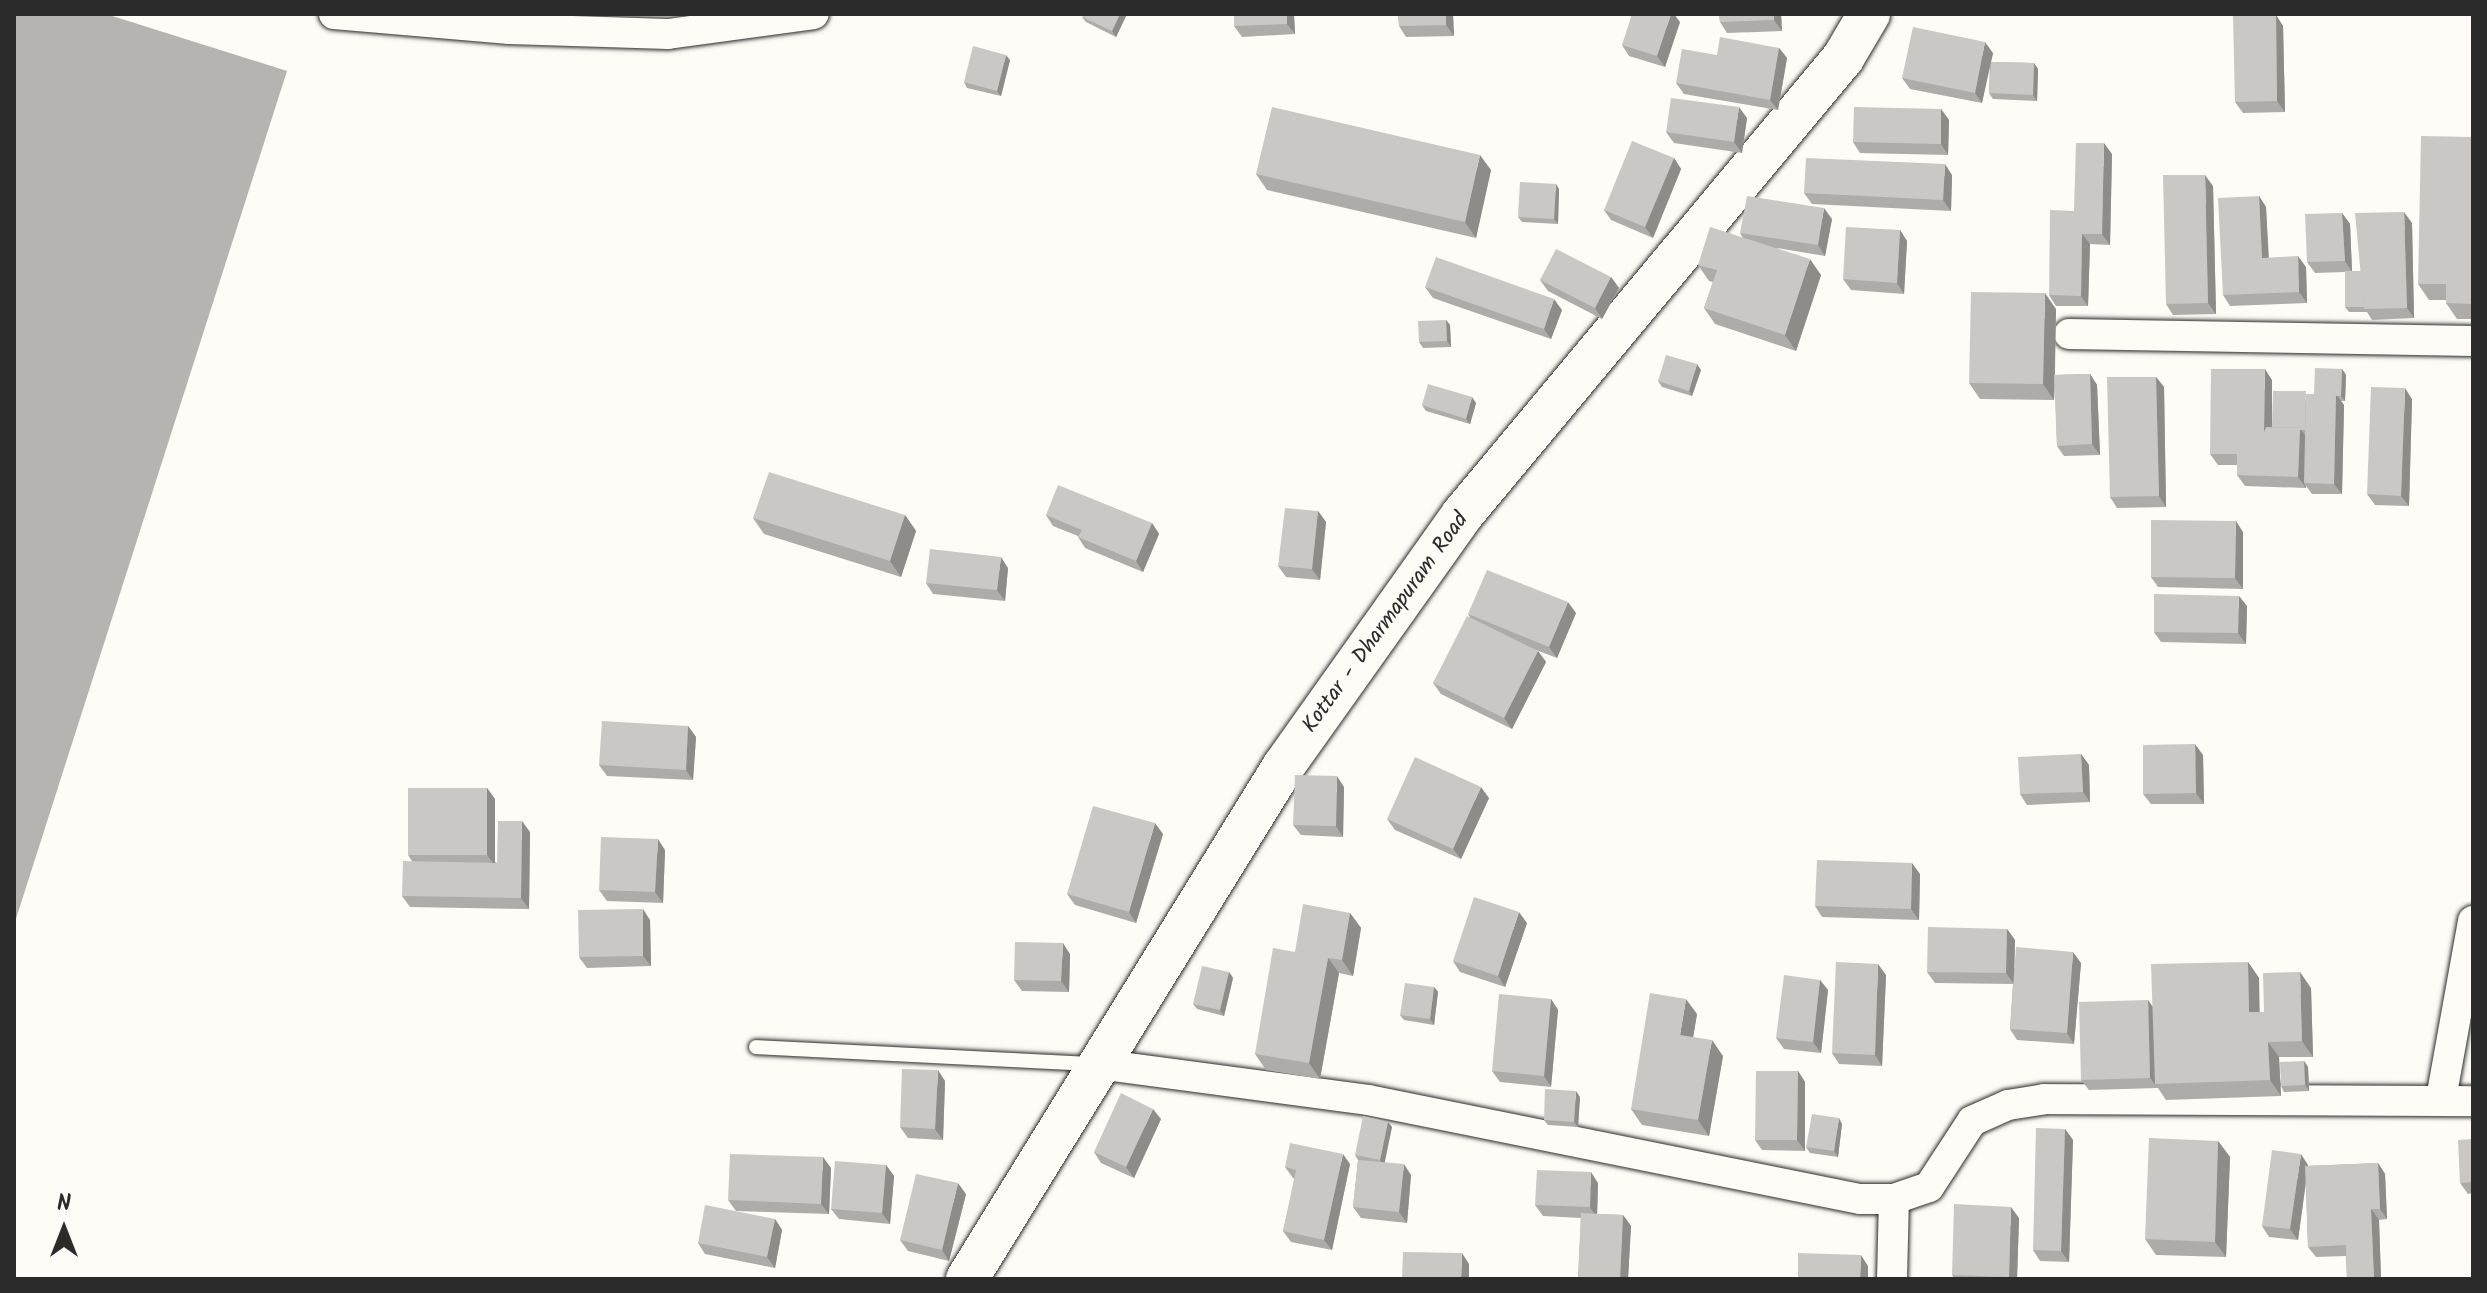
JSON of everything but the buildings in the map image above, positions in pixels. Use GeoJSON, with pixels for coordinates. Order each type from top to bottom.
{"type":"FeatureCollection","features":[{"type":"Feature","properties":{"kind":"main road","name":"Kottar - Dharmapuram Road"},"geometry":{"type":"LineString","coordinates":[[967,1279],[1283,767],[1462,515],[1843,58],[1869,14]]}},
{"type":"Feature","properties":{"kind":"street"},"geometry":{"type":"LineString","coordinates":[[334,14],[509,29],[668,34],[814,14]]}},
{"type":"Feature","properties":{"kind":"street"},"geometry":{"type":"LineString","coordinates":[[2069,334],[2473,341]]}},
{"type":"Feature","properties":{"kind":"street"},"geometry":{"type":"LineString","coordinates":[[2441,1099],[2473,921]]}},
{"type":"Feature","properties":{"kind":"street"},"geometry":{"type":"LineString","coordinates":[[1099,1064],[1368,1100],[1860,1199],[1894,1199],[1929,1187],[1972,1121],[2008,1105],[2044,1099],[2473,1101]]}},
{"type":"Feature","properties":{"kind":"street"},"geometry":{"type":"LineString","coordinates":[[1892,1279],[1894,1199]]}},
{"type":"Feature","properties":{"kind":"lane"},"geometry":{"type":"LineString","coordinates":[[756,1047],[1099,1064]]}},
{"type":"Feature","properties":{"kind":"shaded area"},"geometry":{"type":"Polygon","coordinates":[[[14,14],[106,14],[287,71],[14,925],[14,14]]]}}]}
